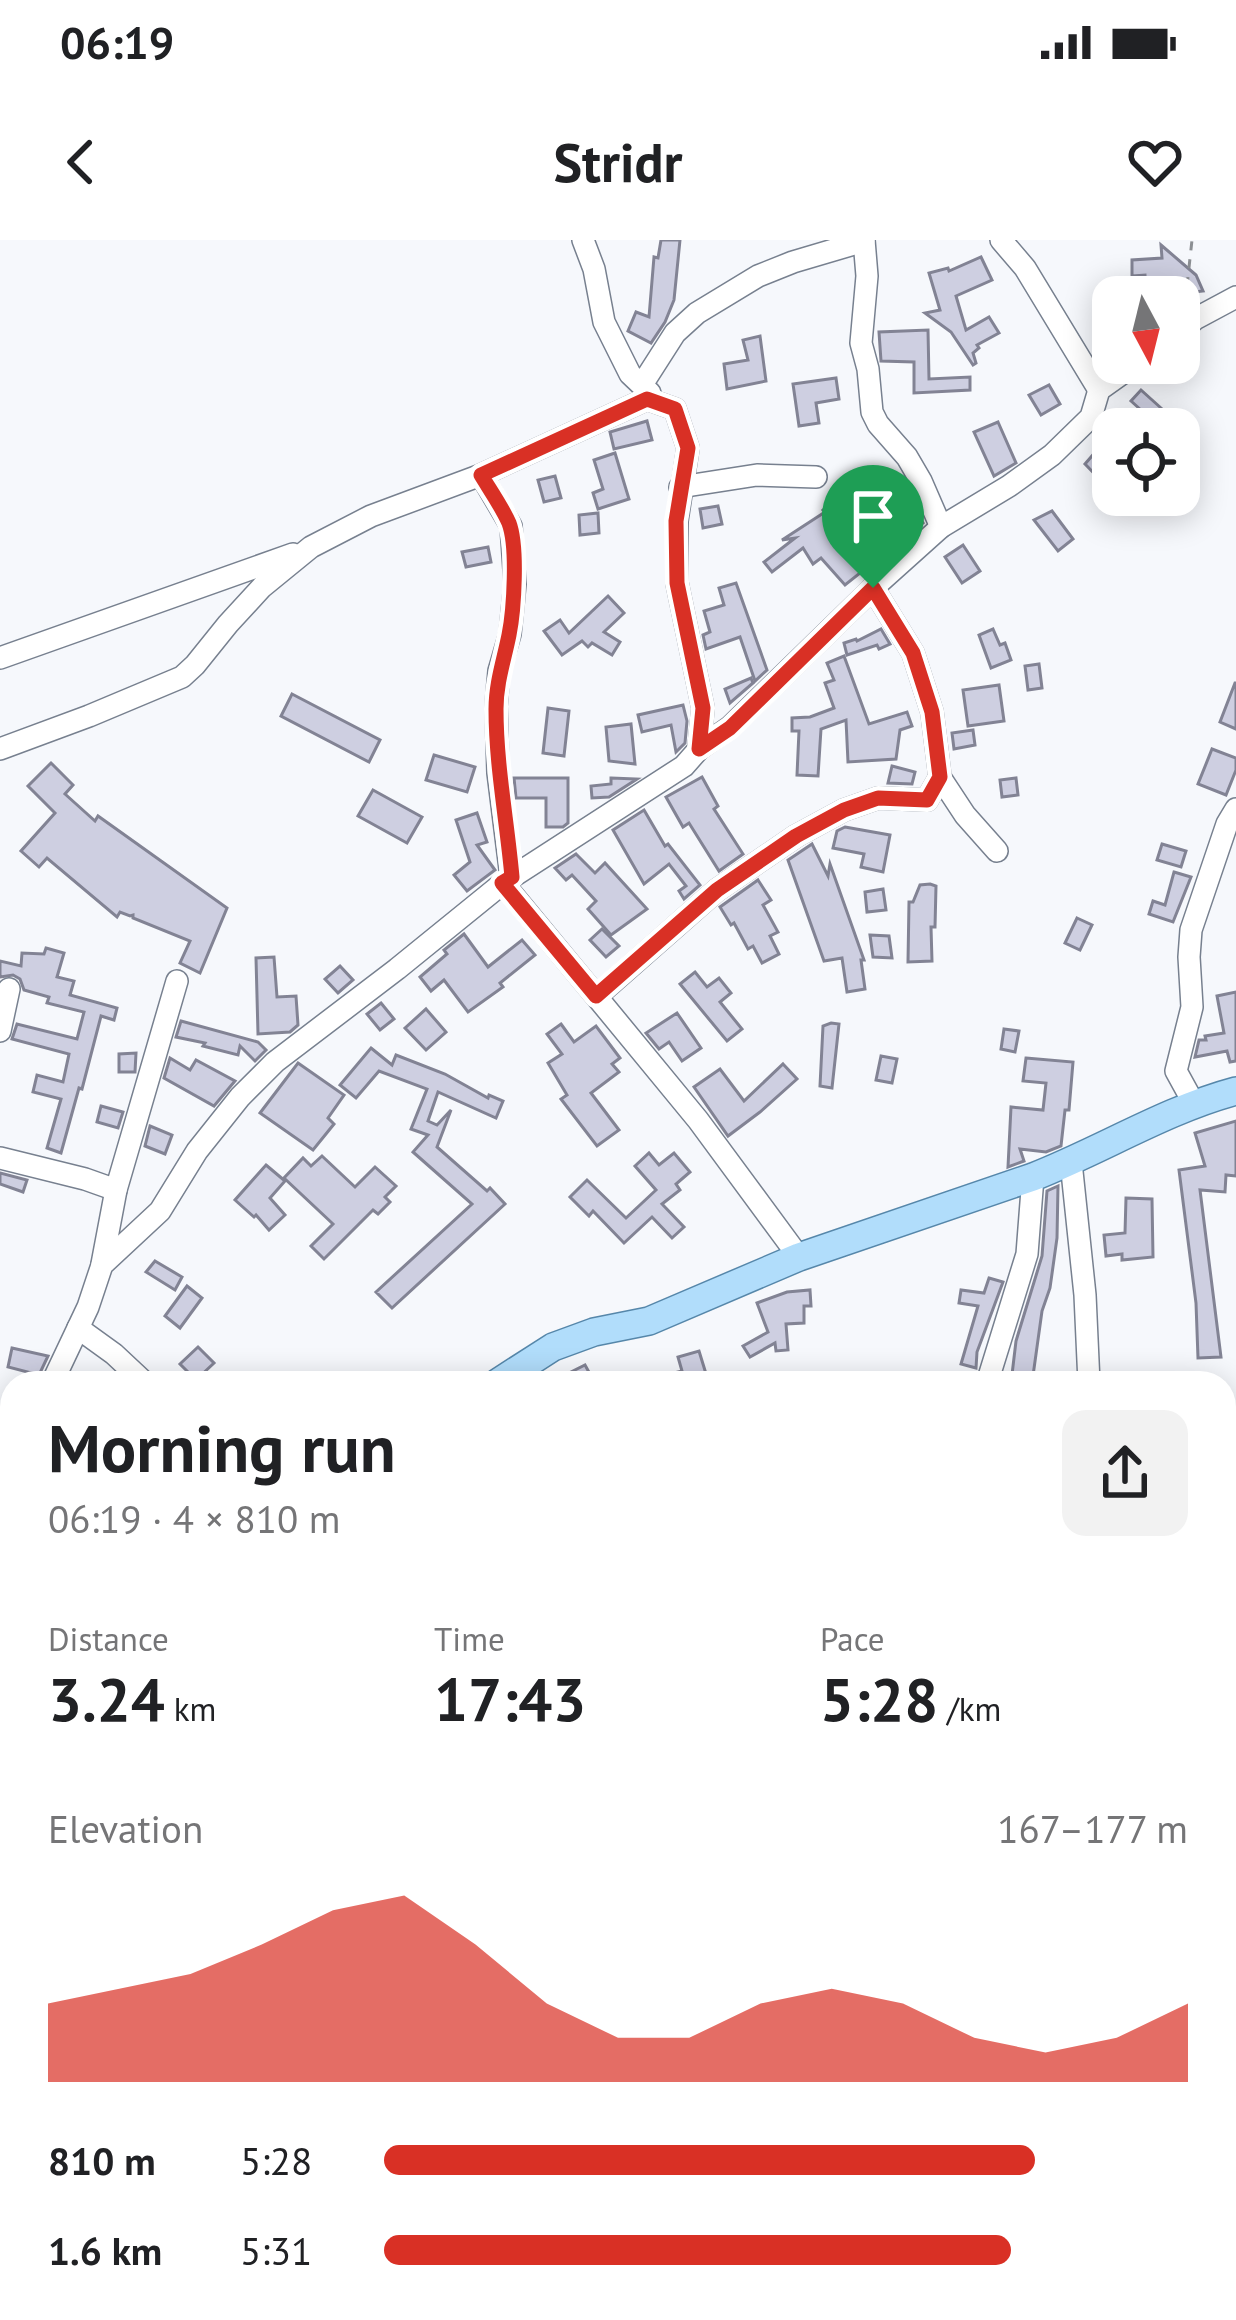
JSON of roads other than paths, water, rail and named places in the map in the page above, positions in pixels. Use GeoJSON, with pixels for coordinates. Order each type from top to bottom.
{"type":"FeatureCollection","features":[{"type":"Feature","properties":{"kind":"main road"},"geometry":{"type":"LineString","coordinates":[[516,1371],[553,1347],[594,1332],[649,1321],[799,1257],[1034,1177],[1193,1102],[1236,1090]]}},
{"type":"Feature","properties":{"kind":"street"},"geometry":{"type":"LineString","coordinates":[[583,240],[604,322],[630,374],[645,391],[675,409],[688,448],[676,521],[677,583],[703,708],[699,749]]}},
{"type":"Feature","properties":{"kind":"street"},"geometry":{"type":"LineString","coordinates":[[1001,240],[1025,268],[1100,390]]}},
{"type":"Feature","properties":{"kind":"street"},"geometry":{"type":"LineString","coordinates":[[0,658],[311,547],[371,516],[481,475],[645,391],[675,333],[697,313],[758,276],[864,241],[867,276],[861,343],[872,412],[922,481],[941,526]]}},
{"type":"Feature","properties":{"kind":"street"},"geometry":{"type":"LineString","coordinates":[[1200,317],[1236,297]]}},
{"type":"Feature","properties":{"kind":"street"},"geometry":{"type":"LineString","coordinates":[[102,1265],[160,1211],[197,1151],[275,1062],[507,880],[684,766],[730,728],[941,526],[1052,455],[1091,416],[1100,390],[1108,384]]}},
{"type":"Feature","properties":{"kind":"street"},"geometry":{"type":"LineString","coordinates":[[481,475],[511,526],[510,634],[499,671],[496,706],[507,880],[698,1120],[799,1257]]}},
{"type":"Feature","properties":{"kind":"street"},"geometry":{"type":"LineString","coordinates":[[680,487],[757,475],[816,477]]}},
{"type":"Feature","properties":{"kind":"street"},"geometry":{"type":"LineString","coordinates":[[0,749],[182,677],[262,587],[311,547]]}},
{"type":"Feature","properties":{"kind":"street"},"geometry":{"type":"LineString","coordinates":[[873,588],[913,653],[932,712],[940,777],[998,851]]}},
{"type":"Feature","properties":{"kind":"street"},"geometry":{"type":"LineString","coordinates":[[596,996],[717,890],[796,836],[878,798],[927,800],[940,777]]}},
{"type":"Feature","properties":{"kind":"street"},"geometry":{"type":"LineString","coordinates":[[1193,1102],[1176,1071],[1192,1007],[1191,930],[1226,855],[1227,824],[1236,809]]}},
{"type":"Feature","properties":{"kind":"street"},"geometry":{"type":"LineString","coordinates":[[58,1371],[102,1265],[116,1190],[177,981]]}},
{"type":"Feature","properties":{"kind":"street"},"geometry":{"type":"LineString","coordinates":[[0,1031],[9,989]]}},
{"type":"Feature","properties":{"kind":"street"},"geometry":{"type":"LineString","coordinates":[[0,1158],[116,1190]]}},
{"type":"Feature","properties":{"kind":"street"},"geometry":{"type":"LineString","coordinates":[[1071,1162],[1088,1371]]}},
{"type":"Feature","properties":{"kind":"street"},"geometry":{"type":"LineString","coordinates":[[991,1371],[1028,1254],[1034,1177]]}},
{"type":"Feature","properties":{"kind":"street"},"geometry":{"type":"LineString","coordinates":[[78,1328],[133,1371]]}}]}
